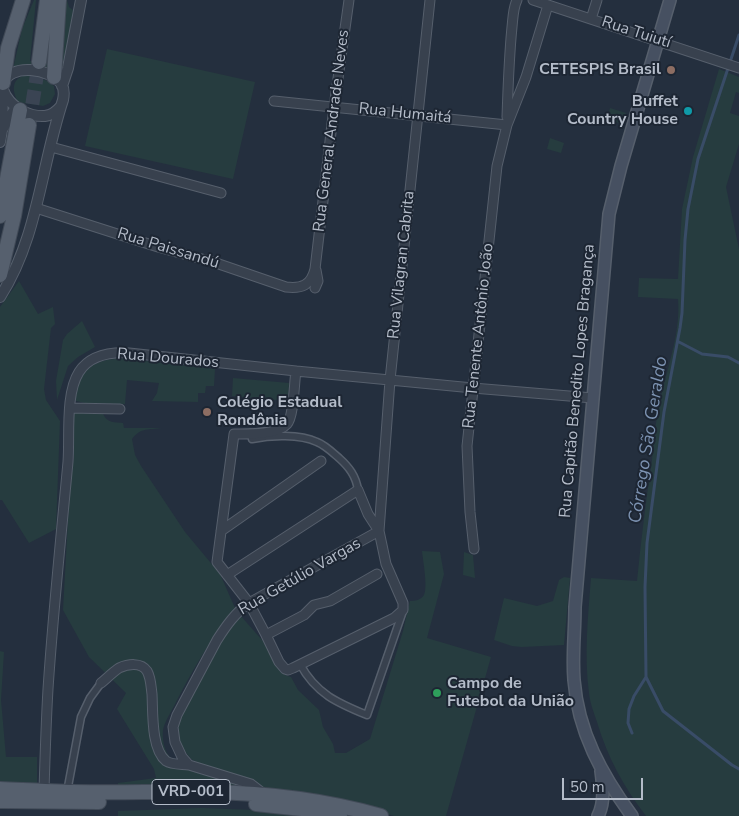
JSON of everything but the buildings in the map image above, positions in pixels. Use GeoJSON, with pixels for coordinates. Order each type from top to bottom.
{"type":"FeatureCollection","features":[{"type":"Feature","properties":{"kind":"main road"},"geometry":{"type":"LineString","coordinates":[[3,87],[8,48],[23,0]]}},
{"type":"Feature","properties":{"kind":"main road"},"geometry":{"type":"LineString","coordinates":[[39,62],[47,0]]}},
{"type":"Feature","properties":{"kind":"main road"},"geometry":{"type":"LineString","coordinates":[[58,81],[59,0]]}},
{"type":"Feature","properties":{"kind":"main road","name":"Rua Capitão Benedito Lopes Bragança"},"geometry":{"type":"LineString","coordinates":[[632,816],[601,769],[582,726],[575,688],[573,660],[575,607],[609,214],[621,166],[670,0]]}},
{"type":"Feature","properties":{"kind":"main road"},"geometry":{"type":"LineString","coordinates":[[0,216],[18,109]]}},
{"type":"Feature","properties":{"kind":"main road"},"geometry":{"type":"LineString","coordinates":[[0,275],[14,216],[29,125]]}},
{"type":"Feature","properties":{"kind":"main road","name":"Rua Capitão Benedito Lopes Bragança"},"geometry":{"type":"LineString","coordinates":[[598,816],[603,797],[601,769]]}},
{"type":"Feature","properties":{"kind":"main road","name":"VRD-001"},"geometry":{"type":"LineString","coordinates":[[0,789],[114,793],[209,792],[290,797],[334,804],[381,816]]}},
{"type":"Feature","properties":{"kind":"main road"},"geometry":{"type":"LineString","coordinates":[[0,801],[221,801],[278,806],[340,816]]}},
{"type":"Feature","properties":{"kind":"street"},"geometry":{"type":"LineString","coordinates":[[58,81],[68,68],[81,0]]}},
{"type":"Feature","properties":{"kind":"street","name":"Rua General Andrade Neves"},"geometry":{"type":"LineString","coordinates":[[300,287],[310,281],[313,276],[349,0]]}},
{"type":"Feature","properties":{"kind":"street","name":"Rua Vilagran Cabrita"},"geometry":{"type":"LineString","coordinates":[[379,531],[390,380],[430,0]]}},
{"type":"Feature","properties":{"kind":"street","name":"Rua Tenente Antônio João"},"geometry":{"type":"LineString","coordinates":[[507,125],[508,72],[514,8],[517,0]]}},
{"type":"Feature","properties":{"kind":"street","name":"Rua Tuiutí"},"geometry":{"type":"LineString","coordinates":[[533,0],[736,67]]}},
{"type":"Feature","properties":{"kind":"street"},"geometry":{"type":"LineString","coordinates":[[591,19],[597,0]]}},
{"type":"Feature","properties":{"kind":"street","name":"Rua Tenente Antônio João"},"geometry":{"type":"LineString","coordinates":[[474,549],[467,446],[498,161],[507,125],[526,77],[548,5]]}},
{"type":"Feature","properties":{"kind":"street"},"geometry":{"type":"LineString","coordinates":[[0,142],[3,87],[8,76],[21,71],[41,71],[58,81],[64,94],[36,208],[21,256],[9,283],[0,297]]}},
{"type":"Feature","properties":{"kind":"street"},"geometry":{"type":"LineString","coordinates":[[508,72],[518,79],[526,77]]}},
{"type":"Feature","properties":{"kind":"street"},"geometry":{"type":"LineString","coordinates":[[3,87],[11,103],[18,109],[29,113],[44,116],[56,112],[61,106]]}},
{"type":"Feature","properties":{"kind":"street","name":"Rua Humaitá"},"geometry":{"type":"LineString","coordinates":[[274,101],[507,125]]}},
{"type":"Feature","properties":{"kind":"street"},"geometry":{"type":"LineString","coordinates":[[2,130],[18,109]]}},
{"type":"Feature","properties":{"kind":"street"},"geometry":{"type":"LineString","coordinates":[[51,147],[221,193]]}},
{"type":"Feature","properties":{"kind":"street","name":"Rua Paissandú"},"geometry":{"type":"LineString","coordinates":[[36,208],[213,262],[286,287],[300,287]]}},
{"type":"Feature","properties":{"kind":"street","name":"Rua General Andrade Neves"},"geometry":{"type":"LineString","coordinates":[[315,263],[318,281],[315,288]]}},
{"type":"Feature","properties":{"kind":"street","name":"Rua Dourados"},"geometry":{"type":"LineString","coordinates":[[44,791],[48,688],[69,450],[70,408],[73,386],[78,372],[94,358],[109,354],[129,353],[296,371],[593,398]]}},
{"type":"Feature","properties":{"kind":"street"},"geometry":{"type":"LineString","coordinates":[[296,371],[291,415],[286,424],[280,429],[271,431],[234,434],[217,562],[249,604],[279,662],[285,669],[290,669],[394,618],[403,610]]}},
{"type":"Feature","properties":{"kind":"street"},"geometry":{"type":"LineString","coordinates":[[70,408],[120,409]]}},
{"type":"Feature","properties":{"kind":"street"},"geometry":{"type":"LineString","coordinates":[[251,433],[252,439],[266,436],[310,439],[323,445],[345,463],[354,475],[368,514],[379,531],[384,559],[404,607],[368,716],[323,693],[308,677],[300,664]]}},
{"type":"Feature","properties":{"kind":"street"},"geometry":{"type":"LineString","coordinates":[[222,532],[321,461]]}},
{"type":"Feature","properties":{"kind":"street"},"geometry":{"type":"LineString","coordinates":[[227,575],[358,490]]}},
{"type":"Feature","properties":{"kind":"street","name":"Rua Getúlio Vargas"},"geometry":{"type":"LineString","coordinates":[[189,765],[178,750],[173,727],[224,628],[238,612],[249,604],[379,531]]}},
{"type":"Feature","properties":{"kind":"street"},"geometry":{"type":"LineString","coordinates":[[266,635],[304,614],[314,605],[330,600],[377,574]]}},
{"type":"Feature","properties":{"kind":"street"},"geometry":{"type":"LineString","coordinates":[[67,792],[81,717],[90,698],[101,683],[114,672],[126,665],[138,665],[147,670],[150,681],[154,732],[159,751],[166,760],[171,763],[189,765],[251,784],[267,796]]}},
{"type":"Feature","properties":{"kind":"green space"},"geometry":{"type":"Polygon","coordinates":[[[34,0],[36,0],[30,61],[46,63],[53,0],[52,69],[13,69],[22,29],[34,0]]]}},
{"type":"Feature","properties":{"kind":"green space"},"geometry":{"type":"Polygon","coordinates":[[[63,0],[67,0],[69,7],[73,10],[65,63],[60,71],[63,0]]]}},
{"type":"Feature","properties":{"kind":"green space"},"geometry":{"type":"Polygon","coordinates":[[[107,49],[255,82],[233,179],[85,146],[107,49]]]}},
{"type":"Feature","properties":{"kind":"green space"},"geometry":{"type":"Polygon","coordinates":[[[719,69],[739,77],[739,93],[736,92],[730,113],[739,116],[739,144],[726,187],[739,249],[739,816],[646,816],[623,783],[611,760],[590,700],[587,650],[591,578],[637,581],[656,420],[675,340],[678,313],[678,299],[638,297],[639,278],[678,279],[682,209],[693,157],[719,69]]]}},
{"type":"Feature","properties":{"kind":"green space"},"geometry":{"type":"Polygon","coordinates":[[[28,75],[48,81],[54,86],[55,94],[50,103],[43,106],[18,102],[14,93],[14,84],[19,78],[28,75]]]}},
{"type":"Feature","properties":{"kind":"green space"},"geometry":{"type":"Polygon","coordinates":[[[610,108],[626,113],[622,124],[607,119],[610,108]]]}},
{"type":"Feature","properties":{"kind":"green space"},"geometry":{"type":"Polygon","coordinates":[[[550,138],[564,143],[561,153],[547,149],[550,138]]]}},
{"type":"Feature","properties":{"kind":"green space"},"geometry":{"type":"Polygon","coordinates":[[[19,281],[38,314],[53,307],[55,324],[51,328],[44,389],[46,400],[60,421],[56,529],[29,543],[2,500],[0,500],[0,307],[19,281]]]}},
{"type":"Feature","properties":{"kind":"green space"},"geometry":{"type":"Polygon","coordinates":[[[82,321],[95,347],[78,357],[68,366],[57,400],[56,381],[63,340],[82,321]]]}},
{"type":"Feature","properties":{"kind":"green space"},"geometry":{"type":"Polygon","coordinates":[[[114,359],[215,369],[214,386],[206,386],[205,393],[198,393],[198,402],[152,401],[157,393],[159,383],[127,380],[125,404],[76,401],[79,384],[86,371],[105,360],[114,359]]]}},
{"type":"Feature","properties":{"kind":"green space"},"geometry":{"type":"Polygon","coordinates":[[[233,378],[289,383],[288,401],[232,396],[233,378]]]}},
{"type":"Feature","properties":{"kind":"green space"},"geometry":{"type":"Polygon","coordinates":[[[73,412],[102,412],[108,420],[123,423],[124,428],[162,428],[146,430],[135,435],[132,439],[135,455],[185,532],[220,574],[235,608],[218,630],[189,677],[165,723],[163,730],[164,743],[167,753],[174,762],[190,770],[235,783],[234,791],[118,791],[118,783],[156,778],[154,769],[117,709],[126,693],[89,657],[63,610],[69,502],[74,455],[73,412]]]}},
{"type":"Feature","properties":{"kind":"green space"},"geometry":{"type":"Polygon","coordinates":[[[422,551],[440,552],[444,574],[427,638],[491,657],[446,816],[394,816],[349,804],[271,792],[249,778],[202,765],[191,759],[179,740],[178,729],[180,719],[221,638],[239,614],[267,646],[280,671],[291,677],[298,690],[319,710],[323,727],[333,744],[335,753],[346,753],[370,739],[403,631],[410,601],[421,598],[424,595],[425,580],[422,551]]]}},
{"type":"Feature","properties":{"kind":"green space"},"geometry":{"type":"Polygon","coordinates":[[[464,552],[473,555],[475,578],[463,575],[464,552]]]}},
{"type":"Feature","properties":{"kind":"green space"},"geometry":{"type":"Polygon","coordinates":[[[564,577],[570,578],[564,645],[522,647],[494,640],[504,598],[537,606],[553,601],[559,580],[564,577]]]}},
{"type":"Feature","properties":{"kind":"green space"},"geometry":{"type":"Polygon","coordinates":[[[0,651],[4,652],[1,700],[6,757],[37,757],[37,784],[0,782],[0,651]]]}},
{"type":"Feature","properties":{"kind":"green space"},"geometry":{"type":"Polygon","coordinates":[[[201,808],[254,810],[300,816],[118,816],[118,811],[201,808]]]}},
{"type":"Feature","properties":{"kind":"waterway","name":"Córrego São Geraldo"},"geometry":{"type":"LineString","coordinates":[[632,733],[628,723],[629,709],[634,696],[646,677],[645,587],[647,543],[664,412],[682,313],[688,209],[698,159],[739,35]]}},
{"type":"Feature","properties":{"kind":"waterway","name":"Córrego São Geraldo"},"geometry":{"type":"LineString","coordinates":[[679,342],[702,354],[728,357],[739,363]]}},
{"type":"Feature","properties":{"kind":"waterway"},"geometry":{"type":"LineString","coordinates":[[646,677],[663,711],[739,769]]}},
{"type":"Feature","properties":{"kind":"tunnel"},"geometry":{"type":"LineString","coordinates":[[29,125],[39,62]]}},
{"type":"Feature","properties":{"kind":"place","name":"CETESPIS Brasil"},"geometry":{"type":"Point","coordinates":[671,70]}},
{"type":"Feature","properties":{"kind":"place","name":"Buffet Country House"},"geometry":{"type":"Point","coordinates":[688,111]}},
{"type":"Feature","properties":{"kind":"place","name":"Colégio Estadual Rondônia"},"geometry":{"type":"Point","coordinates":[207,412]}},
{"type":"Feature","properties":{"kind":"place","name":"Campo de Futebol da União"},"geometry":{"type":"Point","coordinates":[437,693]}}]}
